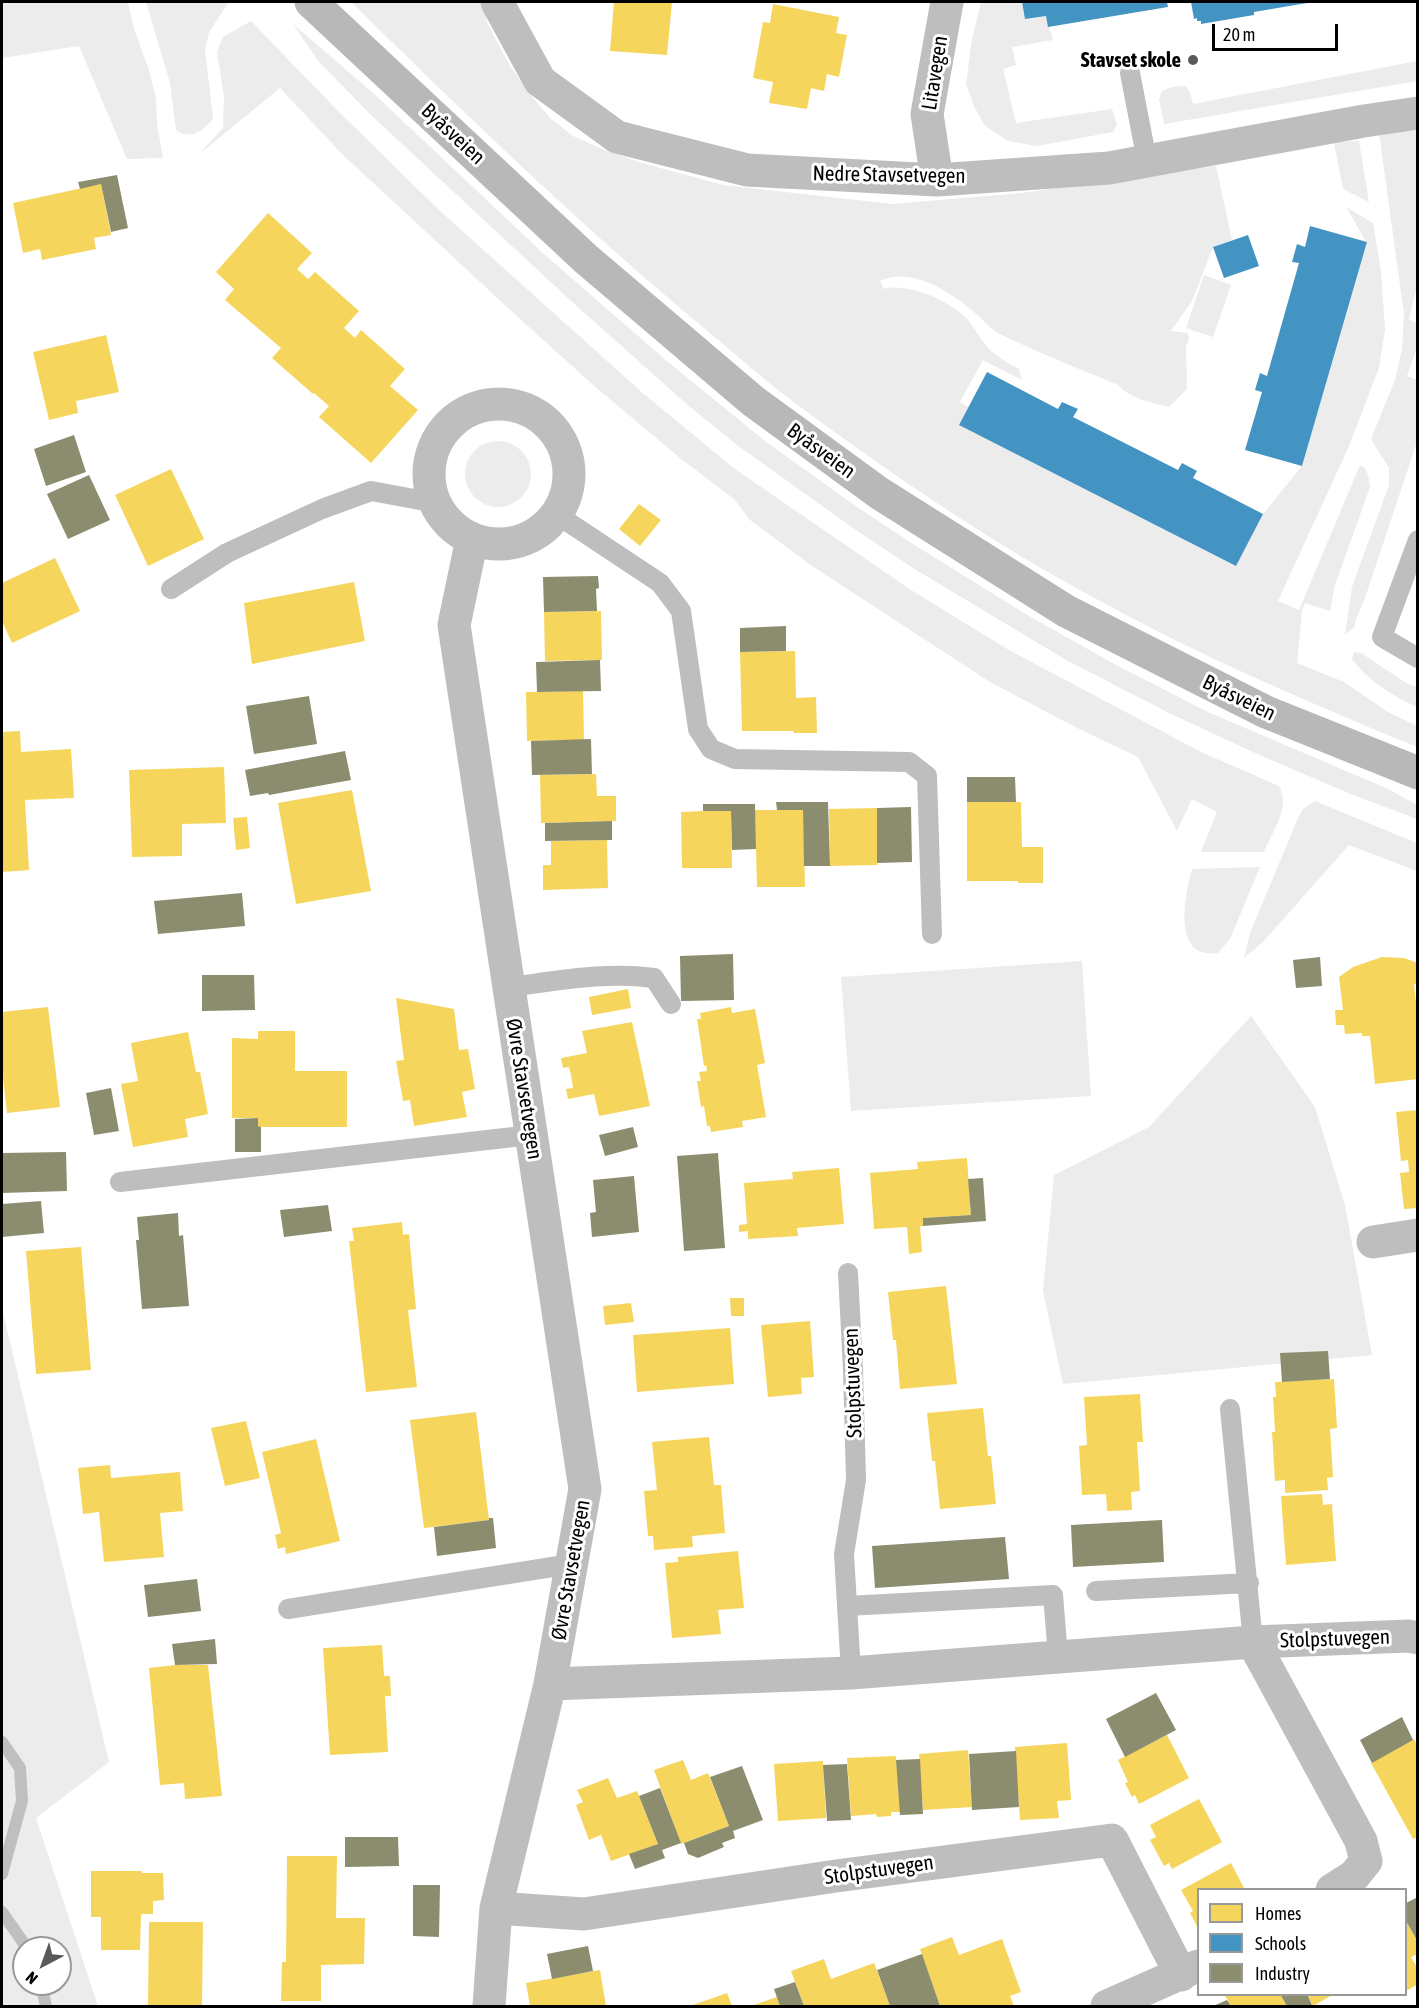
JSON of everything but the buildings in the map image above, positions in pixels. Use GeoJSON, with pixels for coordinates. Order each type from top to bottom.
{"type":"FeatureCollection","features":[{"type":"Feature","properties":{"kind":"main road","name":"Byåsveien"},"geometry":{"type":"LineString","coordinates":[[311,2],[586,259],[753,401],[879,494],[1066,611],[1266,712],[1418,773]]}},
{"type":"Feature","properties":{"kind":"street","name":"Nedre Stavsetvegen"},"geometry":{"type":"LineString","coordinates":[[497,2],[540,81],[617,136],[747,170],[937,180],[1109,168],[1418,113]]}},
{"type":"Feature","properties":{"kind":"street","name":"Litavegen"},"geometry":{"type":"LineString","coordinates":[[937,180],[927,114],[947,2]]}},
{"type":"Feature","properties":{"kind":"street"},"geometry":{"type":"LineString","coordinates":[[505,403],[526,409],[546,421],[560,438],[568,460],[569,482],[563,504],[551,522],[534,535],[514,543],[492,544],[472,538],[454,528],[440,513],[436,503],[431,494],[428,472],[433,450],[444,429],[461,414],[482,406],[505,403]]}},
{"type":"Feature","properties":{"kind":"street","name":"Øvre Stavsetvegen"},"geometry":{"type":"LineString","coordinates":[[472,538],[454,625],[585,1489],[550,1684],[496,1908],[489,2007]]}},
{"type":"Feature","properties":{"kind":"street"},"geometry":{"type":"LineString","coordinates":[[1373,1242],[1418,1235]]}},
{"type":"Feature","properties":{"kind":"street","name":"Stolpstuvegen"},"geometry":{"type":"LineString","coordinates":[[550,1684],[851,1673],[1253,1642],[1409,1636],[1418,1638]]}},
{"type":"Feature","properties":{"kind":"street","name":"Stolpstuvegen"},"geometry":{"type":"LineString","coordinates":[[1253,1642],[1361,1841],[1366,1861],[1354,1876],[1335,1888]]}},
{"type":"Feature","properties":{"kind":"street","name":"Stolpstuvegen"},"geometry":{"type":"LineString","coordinates":[[496,1908],[585,1914],[836,1876],[1112,1839],[1190,1970],[1107,2007]]}},
{"type":"Feature","properties":{"kind":"lane"},"geometry":{"type":"LineString","coordinates":[[1130,73],[1147,161]]}},
{"type":"Feature","properties":{"kind":"lane"},"geometry":{"type":"LineString","coordinates":[[171,589],[227,553],[322,509],[371,491],[436,503]]}},
{"type":"Feature","properties":{"kind":"lane"},"geometry":{"type":"LineString","coordinates":[[556,514],[660,583],[681,611],[698,729],[711,749],[735,759],[909,762],[927,776],[932,934]]}},
{"type":"Feature","properties":{"kind":"lane"},"geometry":{"type":"LineString","coordinates":[[1418,540],[1382,637],[1418,658]]}},
{"type":"Feature","properties":{"kind":"lane"},"geometry":{"type":"LineString","coordinates":[[509,987],[586,977],[629,975],[654,978],[671,1004]]}},
{"type":"Feature","properties":{"kind":"lane"},"geometry":{"type":"LineString","coordinates":[[120,1182],[531,1135]]}},
{"type":"Feature","properties":{"kind":"lane","name":"Stolpstuvegen"},"geometry":{"type":"LineString","coordinates":[[848,1273],[856,1480],[844,1554],[851,1673]]}},
{"type":"Feature","properties":{"kind":"lane","name":"Stolpstuvegen"},"geometry":{"type":"LineString","coordinates":[[1230,1409],[1249,1582],[1253,1642]]}},
{"type":"Feature","properties":{"kind":"lane"},"geometry":{"type":"LineString","coordinates":[[288,1609],[572,1564]]}},
{"type":"Feature","properties":{"kind":"lane"},"geometry":{"type":"LineString","coordinates":[[1096,1591],[1249,1582]]}},
{"type":"Feature","properties":{"kind":"lane"},"geometry":{"type":"LineString","coordinates":[[847,1606],[1053,1595],[1058,1656]]}},
{"type":"Feature","properties":{"kind":"shaded area"},"geometry":{"type":"Polygon","coordinates":[[[2,2],[128,2],[156,98],[157,124],[163,158],[127,159],[79,46],[2,58],[2,2]]]}},
{"type":"Feature","properties":{"kind":"shaded area"},"geometry":{"type":"Polygon","coordinates":[[[146,2],[229,2],[209,32],[205,50],[213,118],[197,133],[186,134],[176,130],[170,83],[146,2]]]}},
{"type":"Feature","properties":{"kind":"shaded area"},"geometry":{"type":"Polygon","coordinates":[[[351,2],[482,2],[488,24],[510,66],[551,119],[573,136],[642,163],[723,185],[893,204],[1021,193],[1216,166],[1232,240],[1213,247],[1192,301],[1171,331],[1188,333],[1189,339],[1186,346],[1187,389],[1169,407],[1136,397],[1118,385],[999,333],[959,300],[927,282],[903,277],[891,277],[880,281],[884,289],[905,288],[917,291],[952,307],[969,321],[991,351],[1019,369],[1022,380],[983,360],[960,402],[968,407],[959,425],[1236,566],[1263,514],[1302,466],[1367,243],[1346,207],[1373,223],[1381,271],[1385,330],[1379,368],[1349,446],[1278,601],[1299,610],[1360,465],[1363,466],[1368,474],[1370,487],[1335,585],[1330,611],[1305,603],[1302,611],[1297,663],[1344,682],[1388,712],[1417,726],[1417,747],[1337,714],[1139,622],[1020,555],[865,454],[767,382],[609,247],[351,2]]]}},
{"type":"Feature","properties":{"kind":"shaded area"},"geometry":{"type":"Polygon","coordinates":[[[981,2],[1022,2],[1025,19],[1046,16],[1053,40],[1012,47],[1016,65],[1003,69],[1016,123],[1112,109],[1117,124],[1113,132],[1037,146],[1008,141],[985,126],[966,84],[972,39],[981,2]]]}},
{"type":"Feature","properties":{"kind":"shaded area"},"geometry":{"type":"Polygon","coordinates":[[[251,21],[439,210],[645,395],[735,469],[911,590],[1009,650],[1201,752],[1279,786],[1283,802],[1282,811],[1264,852],[1201,852],[1217,812],[1192,799],[1177,831],[1138,757],[990,682],[812,566],[750,520],[734,499],[680,458],[592,384],[520,319],[343,155],[280,88],[197,156],[223,128],[224,96],[217,52],[223,37],[251,21]]]}},
{"type":"Feature","properties":{"kind":"shaded area"},"geometry":{"type":"Polygon","coordinates":[[[293,24],[372,92],[545,255],[668,362],[765,441],[857,507],[1029,616],[1116,665],[1208,712],[1388,789],[1417,805],[1417,819],[1348,793],[1255,753],[1169,713],[1068,661],[913,568],[853,528],[737,445],[690,407],[571,301],[373,117],[319,62],[293,24]]]}},
{"type":"Feature","properties":{"kind":"shaded area"},"geometry":{"type":"Polygon","coordinates":[[[1417,61],[1417,81],[1164,124],[1159,99],[1162,91],[1172,87],[1186,86],[1193,104],[1417,61]]]}},
{"type":"Feature","properties":{"kind":"shaded area"},"geometry":{"type":"Polygon","coordinates":[[[1417,128],[1417,286],[1409,319],[1417,323],[1418,345],[1407,376],[1417,380],[1417,442],[1355,627],[1345,634],[1352,587],[1389,485],[1389,468],[1371,439],[1395,380],[1402,349],[1404,314],[1379,133],[1417,128]]]}},
{"type":"Feature","properties":{"kind":"shaded area"},"geometry":{"type":"Polygon","coordinates":[[[1359,141],[1369,202],[1343,189],[1334,142],[1359,141]]]}},
{"type":"Feature","properties":{"kind":"shaded area"},"geometry":{"type":"Polygon","coordinates":[[[1204,275],[1231,285],[1213,337],[1186,328],[1204,275]]]}},
{"type":"Feature","properties":{"kind":"shaded area"},"geometry":{"type":"Polygon","coordinates":[[[498,441],[511,443],[526,456],[531,474],[529,487],[516,502],[498,507],[485,505],[470,492],[465,474],[467,461],[480,446],[498,441]]]}},
{"type":"Feature","properties":{"kind":"shaded area"},"geometry":{"type":"Polygon","coordinates":[[[1354,652],[1361,653],[1408,684],[1417,687],[1417,707],[1373,681],[1352,659],[1354,652]]]}},
{"type":"Feature","properties":{"kind":"shaded area"},"geometry":{"type":"Polygon","coordinates":[[[1315,801],[1417,843],[1417,871],[1349,845],[1263,942],[1244,958],[1250,933],[1298,818],[1303,809],[1315,801]]]}},
{"type":"Feature","properties":{"kind":"shaded area"},"geometry":{"type":"Polygon","coordinates":[[[1260,867],[1230,939],[1218,953],[1203,952],[1193,946],[1187,936],[1185,923],[1186,894],[1192,869],[1260,867]]]}},
{"type":"Feature","properties":{"kind":"shaded area"},"geometry":{"type":"Polygon","coordinates":[[[1082,961],[1091,1096],[851,1111],[841,977],[1082,961]]]}},
{"type":"Feature","properties":{"kind":"shaded area"},"geometry":{"type":"Polygon","coordinates":[[[1251,1016],[1315,1107],[1345,1205],[1372,1355],[1063,1384],[1043,1291],[1054,1175],[1149,1127],[1251,1016]]]}},
{"type":"Feature","properties":{"kind":"shaded area"},"geometry":{"type":"Polygon","coordinates":[[[2,1308],[109,1762],[36,1818],[98,2006],[2,2006],[2,1308]]]}},
{"type":"Feature","properties":{"kind":"waterway"},"geometry":{"type":"LineString","coordinates":[[2,1742],[20,1768],[22,1801],[2,1874]]}},
{"type":"Feature","properties":{"kind":"waterway"},"geometry":{"type":"LineString","coordinates":[[2,1912],[19,1936]]}},
{"type":"Feature","properties":{"kind":"waterway"},"geometry":{"type":"LineString","coordinates":[[44,1996],[46,2006]]}},
{"type":"Feature","properties":{"kind":"place","name":"Stavset skole"},"geometry":{"type":"Point","coordinates":[1193,60]}}]}
